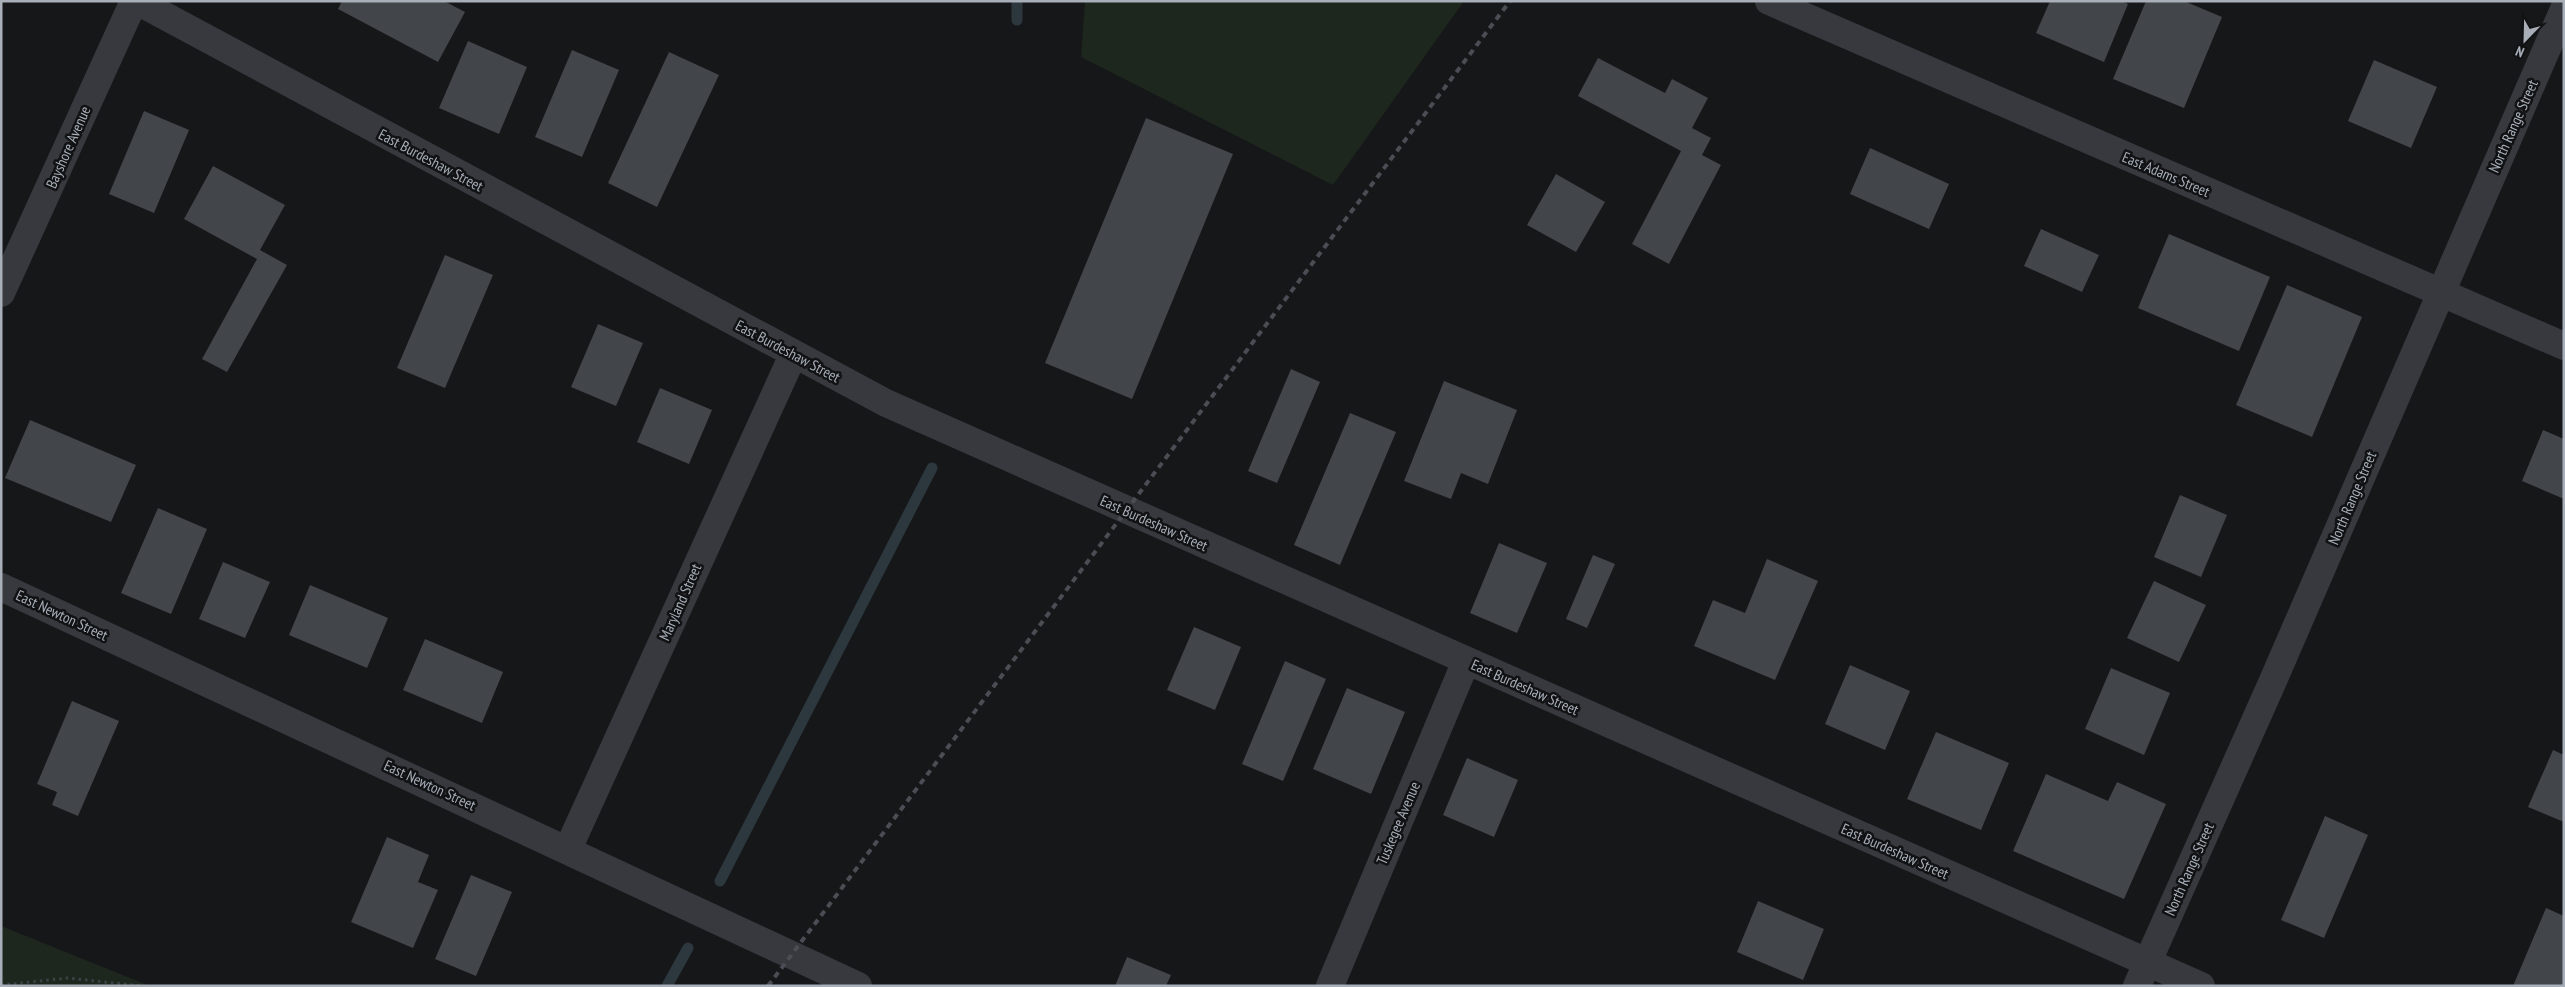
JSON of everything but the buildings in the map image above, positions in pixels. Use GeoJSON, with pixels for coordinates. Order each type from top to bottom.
{"type":"FeatureCollection","features":[{"type":"Feature","properties":{"kind":"street","name":"Bayshore Avenue"},"geometry":{"type":"LineString","coordinates":[[1,293],[136,1]]}},
{"type":"Feature","properties":{"kind":"street","name":"East Burdeshaw Street"},"geometry":{"type":"LineString","coordinates":[[136,1],[886,403],[1466,661],[2142,974],[2201,986]]}},
{"type":"Feature","properties":{"kind":"street","name":"East Adams Street"},"geometry":{"type":"LineString","coordinates":[[1769,1],[1800,8],[2440,293],[2564,346]]}},
{"type":"Feature","properties":{"kind":"street","name":"North Range Street"},"geometry":{"type":"LineString","coordinates":[[2142,974],[2276,674],[2564,9]]}},
{"type":"Feature","properties":{"kind":"street","name":"Maryland Street"},"geometry":{"type":"LineString","coordinates":[[568,849],[793,354]]}},
{"type":"Feature","properties":{"kind":"street","name":"East Newton Street"},"geometry":{"type":"LineString","coordinates":[[1,587],[568,849],[858,986]]}},
{"type":"Feature","properties":{"kind":"street","name":"Tuskegee Avenue"},"geometry":{"type":"LineString","coordinates":[[1330,986],[1466,661]]}},
{"type":"Feature","properties":{"kind":"path"},"geometry":{"type":"LineString","coordinates":[[1,985],[68,978],[142,986]]}},
{"type":"Feature","properties":{"kind":"shaded area"},"geometry":{"type":"Polygon","coordinates":[[[1085,1],[1464,1],[1333,185],[1081,57],[1085,1]]]}},
{"type":"Feature","properties":{"kind":"shaded area"},"geometry":{"type":"Polygon","coordinates":[[[1,926],[150,986],[1,986],[1,926]]]}},
{"type":"Feature","properties":{"kind":"waterway"},"geometry":{"type":"LineString","coordinates":[[1017,1],[1017,20]]}},
{"type":"Feature","properties":{"kind":"waterway"},"geometry":{"type":"LineString","coordinates":[[720,881],[932,468]]}},
{"type":"Feature","properties":{"kind":"waterway"},"geometry":{"type":"LineString","coordinates":[[667,986],[688,948]]}},
{"type":"Feature","properties":{"kind":"railway"},"geometry":{"type":"LineString","coordinates":[[768,986],[1510,1]]}}]}
